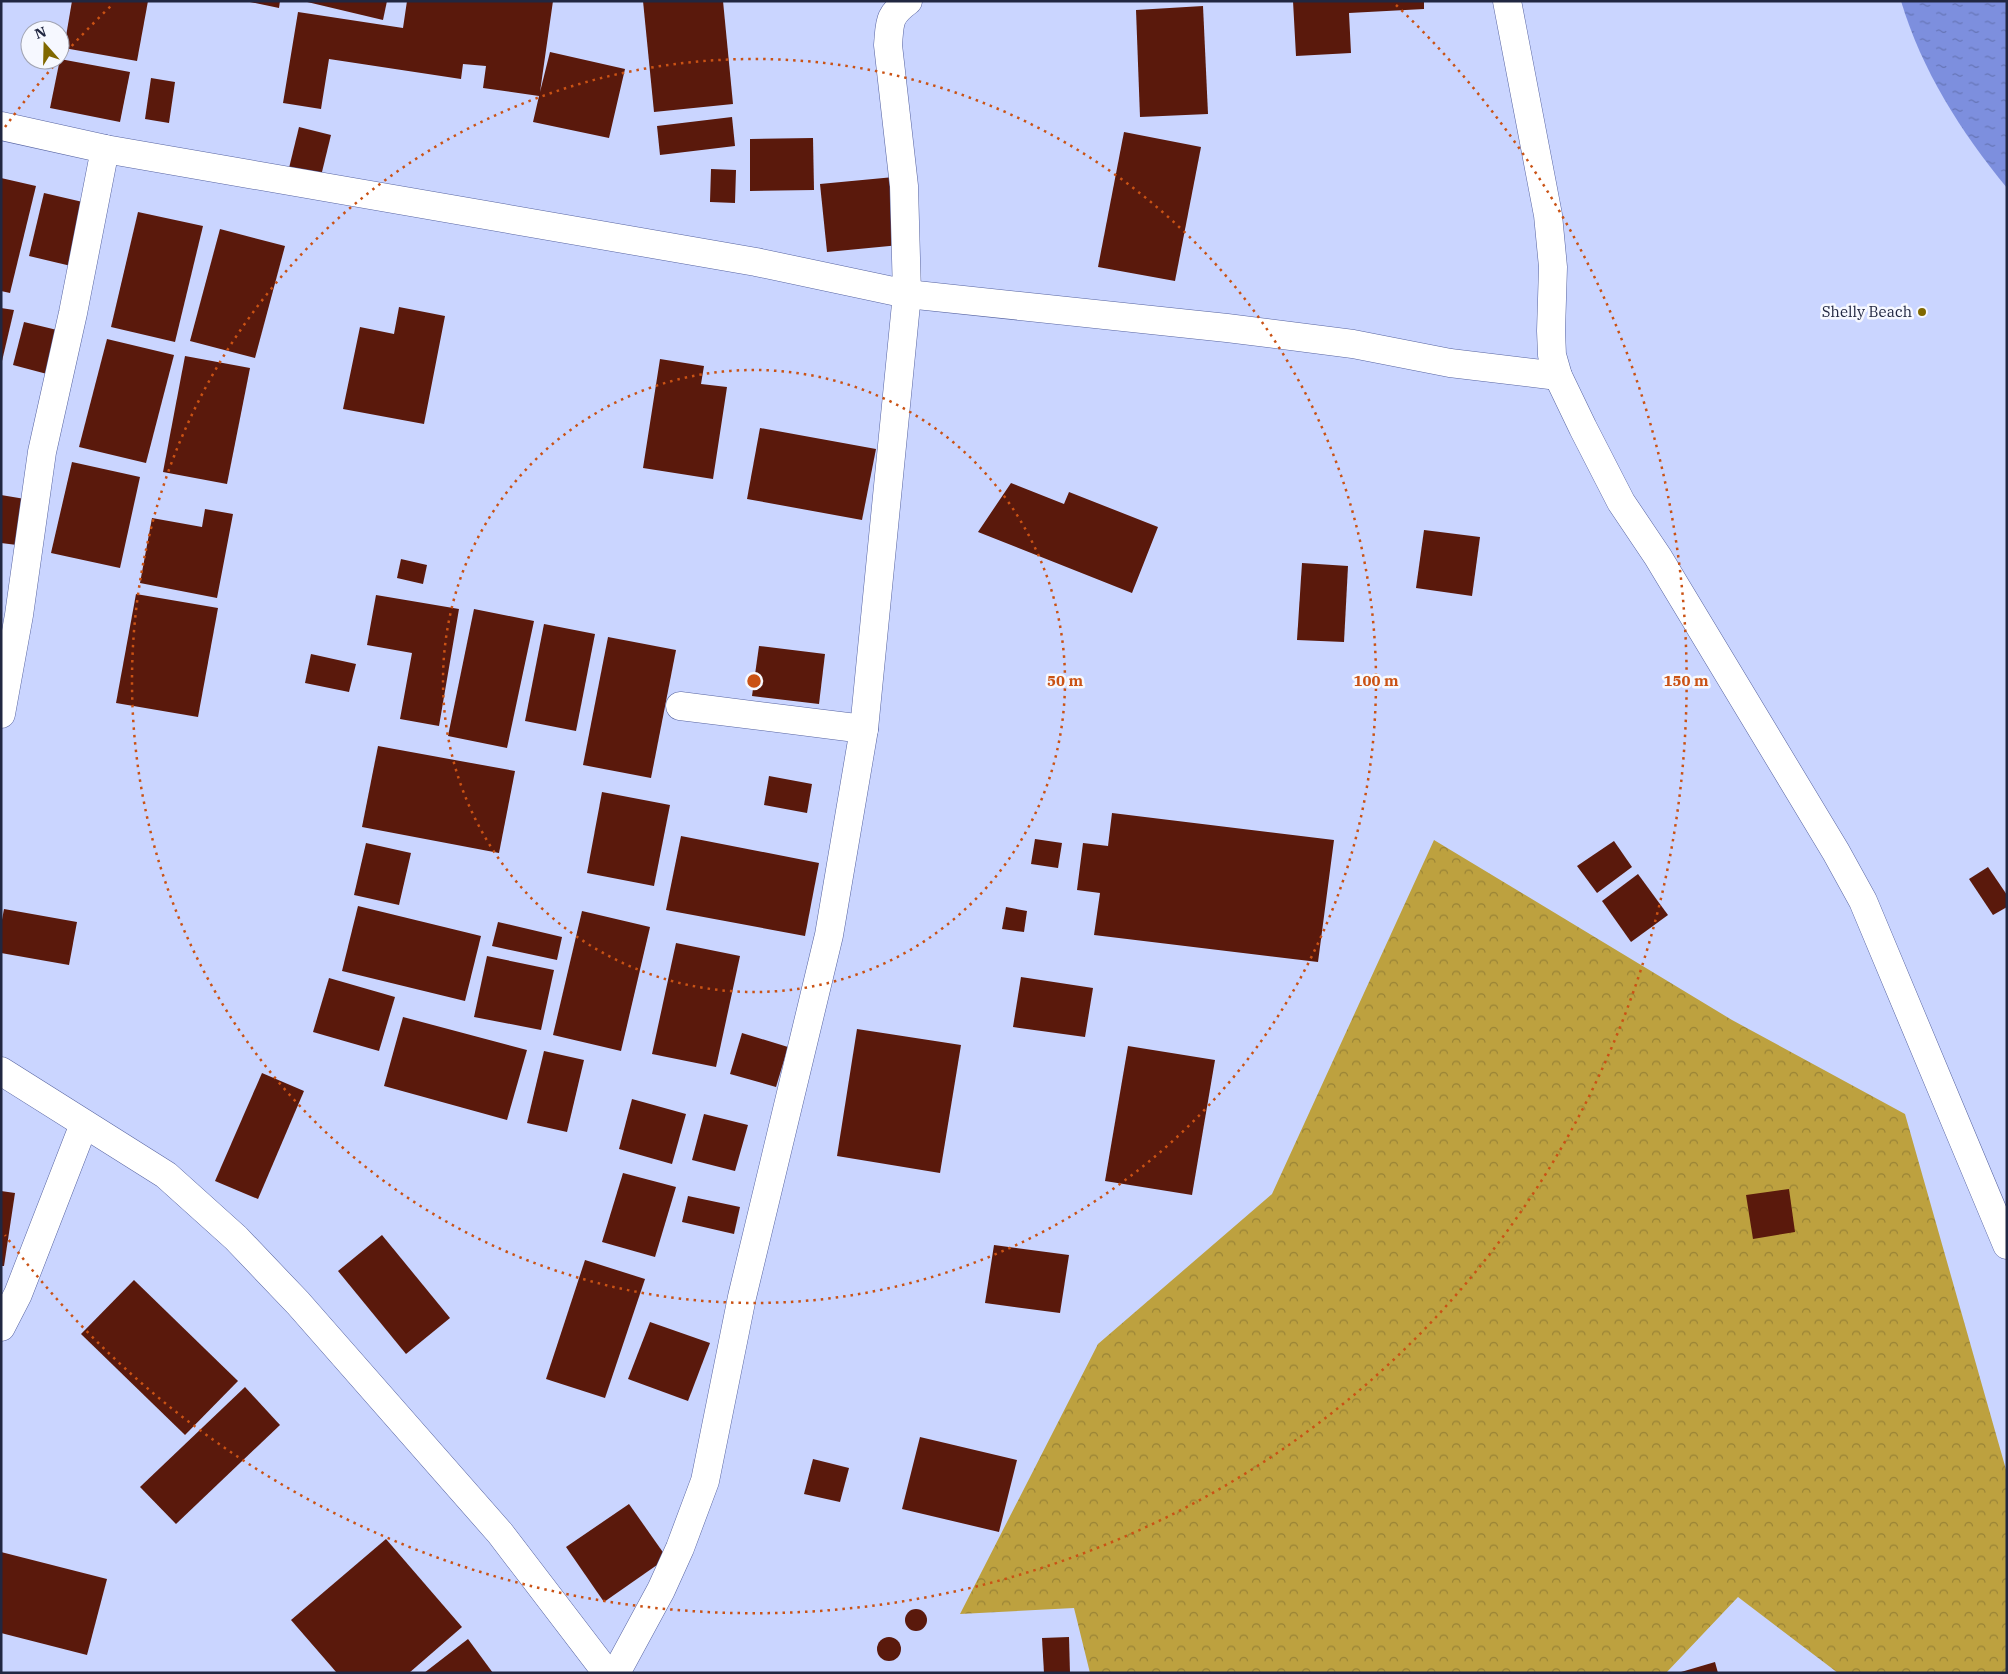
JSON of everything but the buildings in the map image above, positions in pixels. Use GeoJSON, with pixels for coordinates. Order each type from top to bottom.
{"type":"FeatureCollection","features":[{"type":"Feature","properties":{"kind":"street"},"geometry":{"type":"LineString","coordinates":[[616,1673],[680,1548],[705,1482],[742,1297],[829,935],[864,729],[906,294],[904,186],[888,45],[890,26],[895,11],[908,1]]}},
{"type":"Feature","properties":{"kind":"street"},"geometry":{"type":"LineString","coordinates":[[1507,1],[1548,215],[1553,267],[1552,355],[1558,376],[1621,502],[1663,565],[1831,843],[1863,901],[2007,1245]]}},
{"type":"Feature","properties":{"kind":"street"},"geometry":{"type":"LineString","coordinates":[[1,126],[105,149],[756,262],[906,294],[1353,344],[1450,363],[1558,376]]}},
{"type":"Feature","properties":{"kind":"street"},"geometry":{"type":"LineString","coordinates":[[1,714],[19,615],[42,452],[105,149]]}},
{"type":"Feature","properties":{"kind":"street"},"geometry":{"type":"LineString","coordinates":[[680,706],[864,729]]}},
{"type":"Feature","properties":{"kind":"street"},"geometry":{"type":"LineString","coordinates":[[1,1071],[166,1174],[236,1238],[298,1303],[500,1533],[608,1673]]}},
{"type":"Feature","properties":{"kind":"street"},"geometry":{"type":"LineString","coordinates":[[1,1327],[18,1294],[84,1124]]}},
{"type":"Feature","properties":{"kind":"green space"},"geometry":{"type":"Polygon","coordinates":[[[1434,840],[1732,1020],[1905,1114],[2007,1473],[2007,1673],[1838,1673],[1738,1597],[1666,1673],[1090,1673],[1074,1608],[960,1614],[1098,1344],[1272,1194],[1434,840]]]}},
{"type":"Feature","properties":{"kind":"water"},"geometry":{"type":"Polygon","coordinates":[[[1901,1],[2007,1],[2007,188],[1974,145],[1945,100],[1920,52],[1901,1]]]}},
{"type":"Feature","properties":{"kind":"place","name":"Shelly Beach"},"geometry":{"type":"Point","coordinates":[1922,312]}}]}
